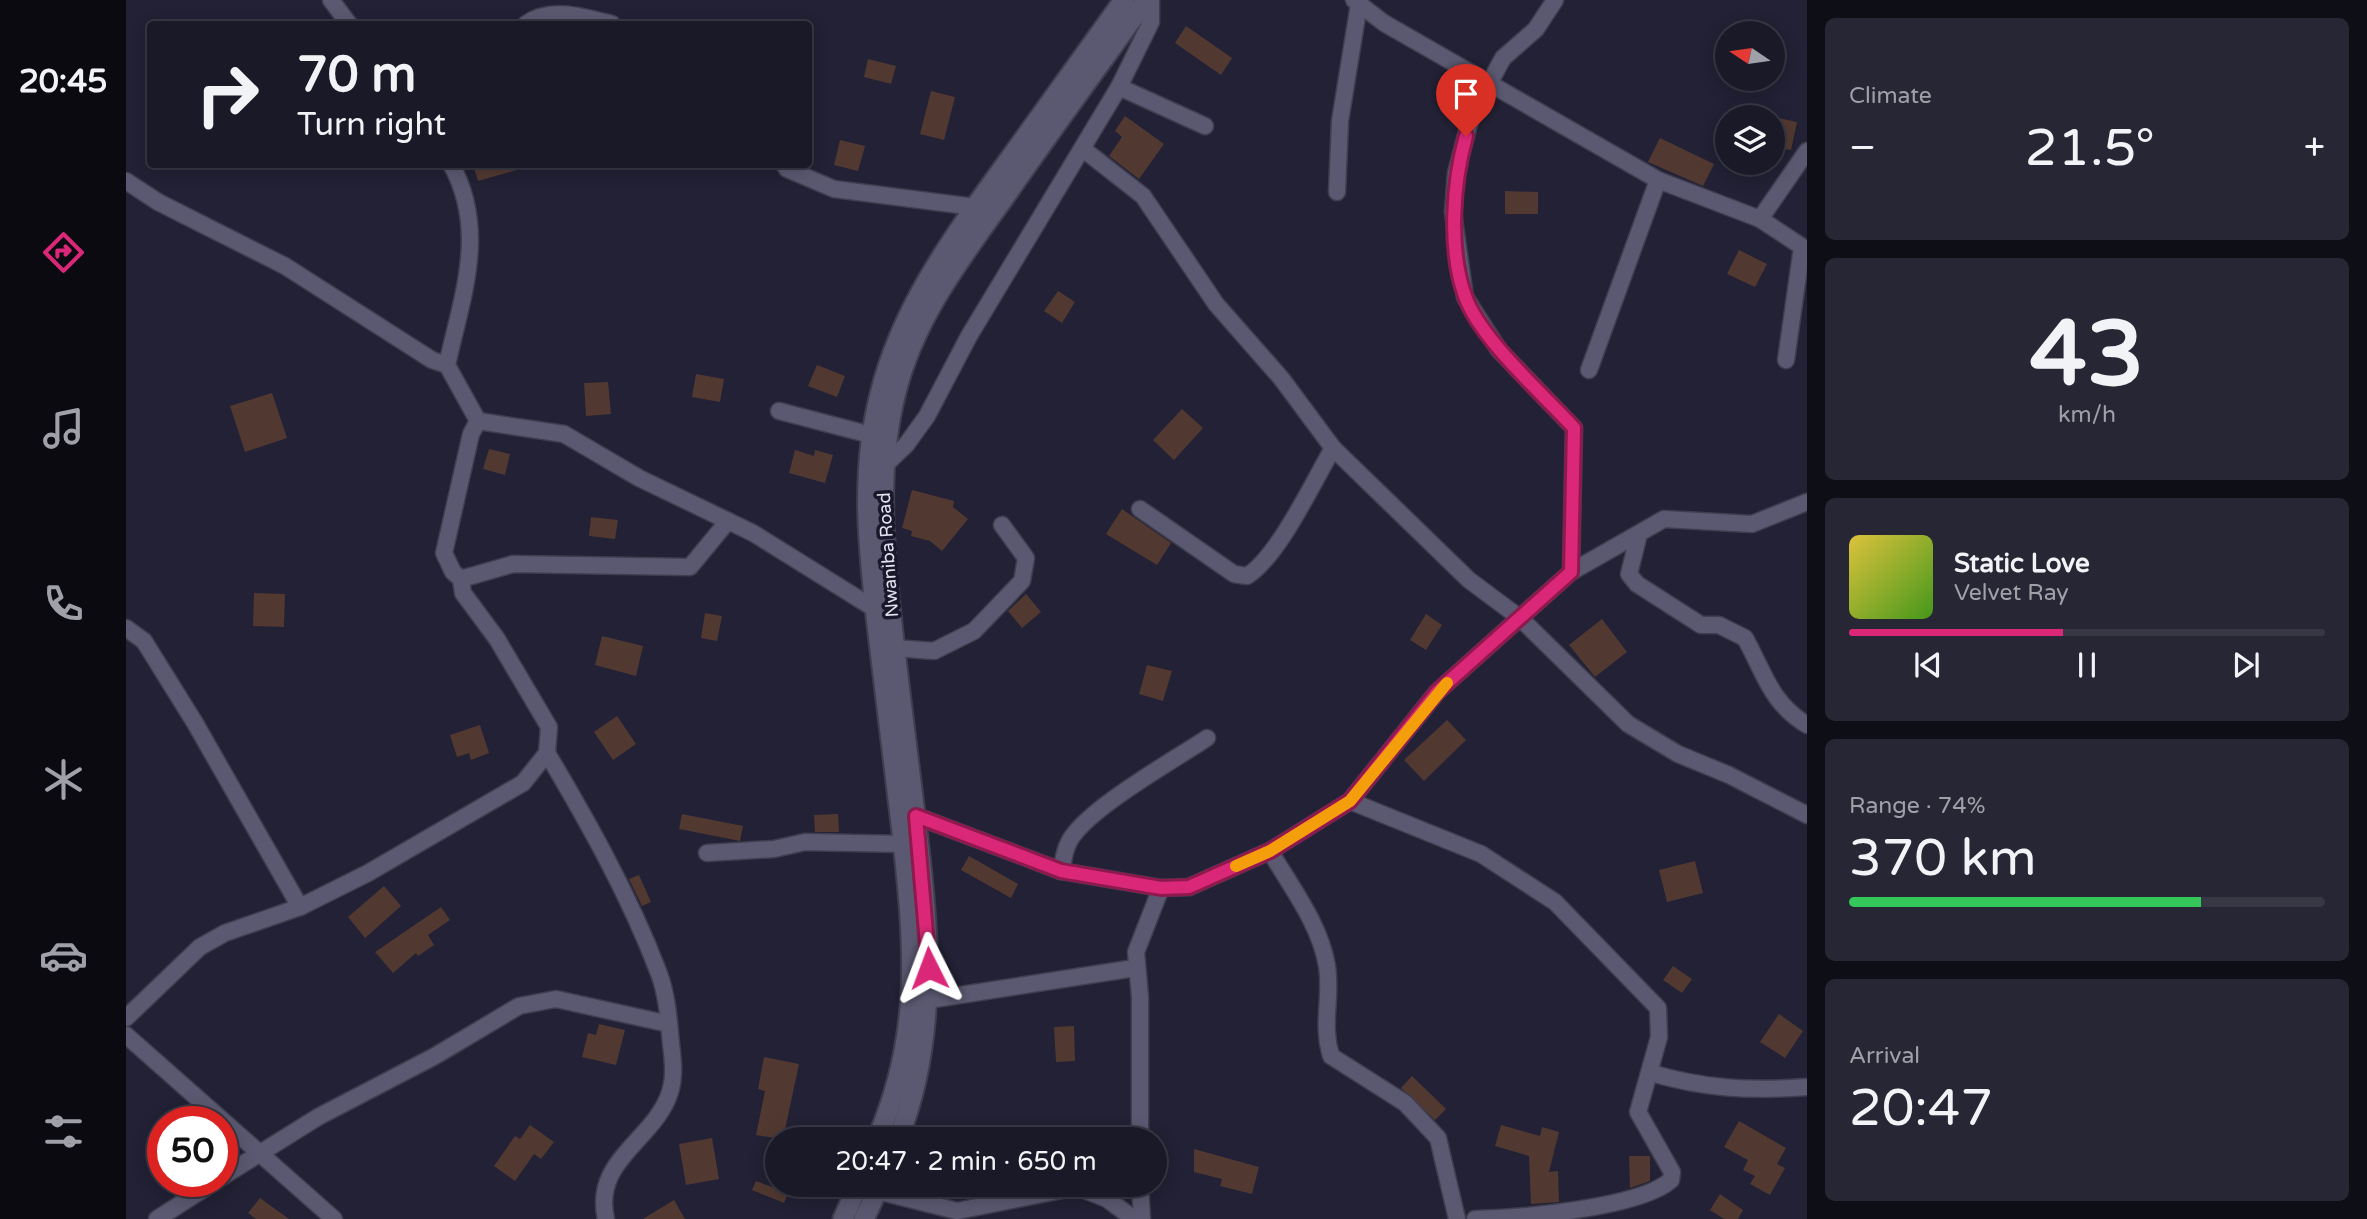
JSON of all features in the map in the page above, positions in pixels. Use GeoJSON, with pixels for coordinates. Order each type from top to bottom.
{"type":"FeatureCollection","features":[{"type":"Feature","properties":{"kind":"main road"},"geometry":{"type":"LineString","coordinates":[[882,1127],[895,1096],[910,1017],[912,934],[875,609],[866,504],[872,435],[889,360],[904,321],[945,249],[1124,0]]}},
{"type":"Feature","properties":{"kind":"main road","name":"Nwaniba Road"},"geometry":{"type":"LineString","coordinates":[[902,1127],[919,1070],[928,1000],[928,951],[916,816],[883,524],[888,429],[905,362],[931,305],[961,256],[1146,0]]}},
{"type":"Feature","properties":{"kind":"main road"},"geometry":{"type":"LineString","coordinates":[[843,1219],[853,1197]]}},
{"type":"Feature","properties":{"kind":"main road"},"geometry":{"type":"LineString","coordinates":[[864,1219],[874,1197]]}},
{"type":"Feature","properties":{"kind":"street"},"geometry":{"type":"LineString","coordinates":[[331,0],[347,21]]}},
{"type":"Feature","properties":{"kind":"street"},"geometry":{"type":"LineString","coordinates":[[884,466],[906,445],[927,416],[970,336],[1119,87],[1151,22],[1151,0]]}},
{"type":"Feature","properties":{"kind":"street"},"geometry":{"type":"LineString","coordinates":[[1555,0],[1536,29],[1503,58],[1471,117],[1456,173],[1453,212],[1465,297],[1499,349],[1574,428],[1571,572]]}},
{"type":"Feature","properties":{"kind":"street"},"geometry":{"type":"LineString","coordinates":[[1337,192],[1340,121],[1357,2],[1384,23],[1658,180],[1760,219],[1805,248],[1786,360]]}},
{"type":"Feature","properties":{"kind":"street"},"geometry":{"type":"LineString","coordinates":[[530,21],[573,13],[601,21]]}},
{"type":"Feature","properties":{"kind":"street"},"geometry":{"type":"LineString","coordinates":[[1119,87],[1205,126]]}},
{"type":"Feature","properties":{"kind":"street"},"geometry":{"type":"LineString","coordinates":[[1083,149],[1143,195],[1216,304],[1281,378],[1333,448],[1469,580],[1520,618],[1628,724],[1678,754],[1730,775],[1807,815]]}},
{"type":"Feature","properties":{"kind":"street"},"geometry":{"type":"LineString","coordinates":[[1760,219],[1807,151]]}},
{"type":"Feature","properties":{"kind":"street"},"geometry":{"type":"LineString","coordinates":[[453,168],[461,183],[472,250],[447,365],[478,421]]}},
{"type":"Feature","properties":{"kind":"street"},"geometry":{"type":"LineString","coordinates":[[786,168],[834,189],[975,207]]}},
{"type":"Feature","properties":{"kind":"street"},"geometry":{"type":"LineString","coordinates":[[1590,370],[1658,180]]}},
{"type":"Feature","properties":{"kind":"street"},"geometry":{"type":"LineString","coordinates":[[126,181],[158,202],[285,266],[432,360],[447,365]]}},
{"type":"Feature","properties":{"kind":"street"},"geometry":{"type":"LineString","coordinates":[[779,411],[872,435]]}},
{"type":"Feature","properties":{"kind":"street"},"geometry":{"type":"LineString","coordinates":[[478,421],[564,434],[639,478],[753,533],[875,609]]}},
{"type":"Feature","properties":{"kind":"street"},"geometry":{"type":"LineString","coordinates":[[126,1018],[200,947],[225,933],[300,907],[368,873],[523,783],[547,752],[549,727],[497,639],[463,593],[461,579],[453,572],[444,553],[471,434],[478,421]]}},
{"type":"Feature","properties":{"kind":"street"},"geometry":{"type":"LineString","coordinates":[[1140,509],[1234,574],[1247,576],[1256,571],[1288,525],[1333,448]]}},
{"type":"Feature","properties":{"kind":"street"},"geometry":{"type":"LineString","coordinates":[[916,816],[1061,871],[1161,888],[1189,887],[1270,851],[1350,801],[1437,692],[1571,572],[1664,519],[1752,524],[1807,502]]}},
{"type":"Feature","properties":{"kind":"street"},"geometry":{"type":"LineString","coordinates":[[461,579],[513,564],[690,567],[728,521]]}},
{"type":"Feature","properties":{"kind":"street"},"geometry":{"type":"LineString","coordinates":[[895,648],[934,651],[974,631],[1002,605],[1021,581],[1026,558],[1002,525]]}},
{"type":"Feature","properties":{"kind":"street"},"geometry":{"type":"LineString","coordinates":[[1639,534],[1629,574],[1637,584],[1701,625],[1719,625],[1745,638],[1764,681],[1786,712],[1807,725]]}},
{"type":"Feature","properties":{"kind":"street"},"geometry":{"type":"LineString","coordinates":[[126,628],[144,641],[195,723],[300,907]]}},
{"type":"Feature","properties":{"kind":"street"},"geometry":{"type":"LineString","coordinates":[[1061,871],[1068,842],[1087,822],[1130,788],[1207,738]]}},
{"type":"Feature","properties":{"kind":"street"},"geometry":{"type":"LineString","coordinates":[[547,752],[589,825],[659,973],[669,1024],[674,1073],[670,1093],[651,1124],[610,1173],[601,1201],[606,1219]]}},
{"type":"Feature","properties":{"kind":"street"},"geometry":{"type":"LineString","coordinates":[[1350,801],[1481,855],[1555,902],[1658,1008],[1659,1037],[1638,1112],[1672,1172],[1671,1180],[1649,1195],[1523,1218],[1475,1219]]}},
{"type":"Feature","properties":{"kind":"street"},"geometry":{"type":"LineString","coordinates":[[707,853],[774,849],[804,842],[903,844]]}},
{"type":"Feature","properties":{"kind":"street"},"geometry":{"type":"LineString","coordinates":[[1270,851],[1318,932],[1329,988],[1324,1034],[1331,1056],[1405,1103],[1438,1138],[1457,1219]]}},
{"type":"Feature","properties":{"kind":"street"},"geometry":{"type":"LineString","coordinates":[[1140,1127],[1140,997],[1135,968],[1136,952],[1161,888]]}},
{"type":"Feature","properties":{"kind":"street"},"geometry":{"type":"LineString","coordinates":[[928,1000],[1135,968]]}},
{"type":"Feature","properties":{"kind":"street"},"geometry":{"type":"LineString","coordinates":[[238,1167],[317,1117],[435,1056],[519,1006],[556,999],[669,1024]]}},
{"type":"Feature","properties":{"kind":"street"},"geometry":{"type":"LineString","coordinates":[[126,1035],[334,1219]]}},
{"type":"Feature","properties":{"kind":"street"},"geometry":{"type":"LineString","coordinates":[[1651,1073],[1694,1086],[1730,1090],[1807,1087]]}},
{"type":"Feature","properties":{"kind":"street"},"geometry":{"type":"LineString","coordinates":[[157,1219],[191,1197]]}},
{"type":"Feature","properties":{"kind":"street"},"geometry":{"type":"LineString","coordinates":[[909,1197],[957,1211],[1027,1197]]}},
{"type":"Feature","properties":{"kind":"street"},"geometry":{"type":"LineString","coordinates":[[1102,1197],[1134,1219]]}},
{"type":"Feature","properties":{"kind":"street"},"geometry":{"type":"LineString","coordinates":[[1141,1197],[1142,1219]]}},
{"type":"Feature","properties":{"kind":"building"},"geometry":{"type":"Polygon","coordinates":[[[1186,26],[1232,58],[1221,75],[1175,43],[1186,26]]]}},
{"type":"Feature","properties":{"kind":"building"},"geometry":{"type":"Polygon","coordinates":[[[868,59],[896,66],[891,84],[864,77],[868,59]]]}},
{"type":"Feature","properties":{"kind":"building"},"geometry":{"type":"Polygon","coordinates":[[[931,91],[955,97],[944,140],[920,134],[931,91]]]}},
{"type":"Feature","properties":{"kind":"building"},"geometry":{"type":"Polygon","coordinates":[[[1125,116],[1164,144],[1139,179],[1109,156],[1122,137],[1115,131],[1125,116]]]}},
{"type":"Feature","properties":{"kind":"building"},"geometry":{"type":"Polygon","coordinates":[[[1785,120],[1797,122],[1791,150],[1785,149],[1785,120]]]}},
{"type":"Feature","properties":{"kind":"building"},"geometry":{"type":"Polygon","coordinates":[[[1660,138],[1714,164],[1703,186],[1648,162],[1660,138]]]}},
{"type":"Feature","properties":{"kind":"building"},"geometry":{"type":"Polygon","coordinates":[[[840,140],[865,146],[858,171],[834,165],[840,140]]]}},
{"type":"Feature","properties":{"kind":"building"},"geometry":{"type":"Polygon","coordinates":[[[474,168],[524,168],[478,181],[474,168]]]}},
{"type":"Feature","properties":{"kind":"building"},"geometry":{"type":"Polygon","coordinates":[[[1505,191],[1538,192],[1538,214],[1505,214],[1505,191]]]}},
{"type":"Feature","properties":{"kind":"building"},"geometry":{"type":"Polygon","coordinates":[[[1739,250],[1767,264],[1755,287],[1727,274],[1739,250]]]}},
{"type":"Feature","properties":{"kind":"building"},"geometry":{"type":"Polygon","coordinates":[[[1058,291],[1075,302],[1062,323],[1044,311],[1058,291]]]}},
{"type":"Feature","properties":{"kind":"building"},"geometry":{"type":"Polygon","coordinates":[[[817,365],[845,376],[837,397],[808,386],[817,365]]]}},
{"type":"Feature","properties":{"kind":"building"},"geometry":{"type":"Polygon","coordinates":[[[696,374],[724,379],[720,402],[692,397],[696,374]]]}},
{"type":"Feature","properties":{"kind":"building"},"geometry":{"type":"Polygon","coordinates":[[[608,382],[611,414],[586,416],[584,383],[608,382]]]}},
{"type":"Feature","properties":{"kind":"building"},"geometry":{"type":"Polygon","coordinates":[[[272,393],[287,438],[245,452],[230,406],[272,393]]]}},
{"type":"Feature","properties":{"kind":"building"},"geometry":{"type":"Polygon","coordinates":[[[1182,409],[1203,428],[1174,460],[1153,440],[1182,409]]]}},
{"type":"Feature","properties":{"kind":"building"},"geometry":{"type":"Polygon","coordinates":[[[489,449],[510,454],[505,475],[483,469],[489,449]]]}},
{"type":"Feature","properties":{"kind":"building"},"geometry":{"type":"Polygon","coordinates":[[[795,450],[814,456],[815,450],[833,455],[825,483],[789,473],[795,450]]]}},
{"type":"Feature","properties":{"kind":"building"},"geometry":{"type":"Polygon","coordinates":[[[912,490],[954,501],[953,507],[968,519],[942,551],[930,541],[911,536],[912,531],[902,528],[912,490]]]}},
{"type":"Feature","properties":{"kind":"building"},"geometry":{"type":"Polygon","coordinates":[[[1122,509],[1171,543],[1157,565],[1106,534],[1122,509]]]}},
{"type":"Feature","properties":{"kind":"building"},"geometry":{"type":"Polygon","coordinates":[[[591,517],[618,520],[615,539],[589,536],[591,517]]]}},
{"type":"Feature","properties":{"kind":"building"},"geometry":{"type":"Polygon","coordinates":[[[254,593],[285,594],[284,627],[253,626],[254,593]]]}},
{"type":"Feature","properties":{"kind":"building"},"geometry":{"type":"Polygon","coordinates":[[[1026,594],[1041,612],[1022,628],[1008,611],[1026,594]]]}},
{"type":"Feature","properties":{"kind":"building"},"geometry":{"type":"Polygon","coordinates":[[[705,613],[722,616],[717,641],[701,638],[705,613]]]}},
{"type":"Feature","properties":{"kind":"building"},"geometry":{"type":"Polygon","coordinates":[[[1426,614],[1442,625],[1426,650],[1410,640],[1426,614]]]}},
{"type":"Feature","properties":{"kind":"building"},"geometry":{"type":"Polygon","coordinates":[[[1602,619],[1627,652],[1595,677],[1569,645],[1602,619]]]}},
{"type":"Feature","properties":{"kind":"building"},"geometry":{"type":"Polygon","coordinates":[[[602,636],[643,646],[636,676],[595,665],[602,636]]]}},
{"type":"Feature","properties":{"kind":"building"},"geometry":{"type":"Polygon","coordinates":[[[1147,665],[1172,671],[1163,701],[1139,694],[1147,665]]]}},
{"type":"Feature","properties":{"kind":"building"},"geometry":{"type":"Polygon","coordinates":[[[617,716],[636,744],[613,760],[594,732],[617,716]]]}},
{"type":"Feature","properties":{"kind":"building"},"geometry":{"type":"Polygon","coordinates":[[[1447,720],[1466,740],[1424,781],[1404,760],[1447,720]]]}},
{"type":"Feature","properties":{"kind":"building"},"geometry":{"type":"Polygon","coordinates":[[[480,725],[489,753],[471,760],[469,753],[457,757],[450,735],[480,725]]]}},
{"type":"Feature","properties":{"kind":"building"},"geometry":{"type":"Polygon","coordinates":[[[682,814],[743,826],[740,841],[679,829],[682,814]]]}},
{"type":"Feature","properties":{"kind":"building"},"geometry":{"type":"Polygon","coordinates":[[[838,814],[839,832],[815,832],[814,815],[838,814]]]}},
{"type":"Feature","properties":{"kind":"building"},"geometry":{"type":"Polygon","coordinates":[[[969,856],[1018,884],[1011,898],[961,870],[969,856]]]}},
{"type":"Feature","properties":{"kind":"building"},"geometry":{"type":"Polygon","coordinates":[[[1695,861],[1703,893],[1667,902],[1659,870],[1695,861]]]}},
{"type":"Feature","properties":{"kind":"building"},"geometry":{"type":"Polygon","coordinates":[[[639,875],[651,902],[642,906],[629,879],[639,875]]]}},
{"type":"Feature","properties":{"kind":"building"},"geometry":{"type":"Polygon","coordinates":[[[384,886],[401,906],[365,938],[348,917],[384,886]]]}},
{"type":"Feature","properties":{"kind":"building"},"geometry":{"type":"Polygon","coordinates":[[[441,907],[450,920],[428,935],[434,945],[418,956],[416,953],[393,973],[375,952],[441,907]]]}},
{"type":"Feature","properties":{"kind":"building"},"geometry":{"type":"Polygon","coordinates":[[[1673,966],[1692,979],[1682,993],[1663,980],[1673,966]]]}},
{"type":"Feature","properties":{"kind":"building"},"geometry":{"type":"Polygon","coordinates":[[[1779,1014],[1803,1031],[1785,1058],[1760,1042],[1779,1014]]]}},
{"type":"Feature","properties":{"kind":"building"},"geometry":{"type":"Polygon","coordinates":[[[599,1024],[625,1030],[616,1065],[582,1057],[588,1033],[596,1035],[599,1024]]]}},
{"type":"Feature","properties":{"kind":"building"},"geometry":{"type":"Polygon","coordinates":[[[1074,1026],[1075,1061],[1056,1062],[1054,1027],[1074,1026]]]}},
{"type":"Feature","properties":{"kind":"building"},"geometry":{"type":"Polygon","coordinates":[[[764,1057],[799,1064],[786,1127],[765,1127],[765,1136],[756,1135],[765,1091],[758,1089],[764,1057]]]}},
{"type":"Feature","properties":{"kind":"building"},"geometry":{"type":"Polygon","coordinates":[[[1412,1076],[1446,1109],[1435,1120],[1401,1088],[1412,1076]]]}},
{"type":"Feature","properties":{"kind":"building"},"geometry":{"type":"Polygon","coordinates":[[[1739,1121],[1786,1148],[1777,1164],[1785,1168],[1770,1195],[1750,1184],[1755,1176],[1743,1170],[1748,1160],[1724,1147],[1739,1121]]]}},
{"type":"Feature","properties":{"kind":"building"},"geometry":{"type":"Polygon","coordinates":[[[530,1125],[554,1142],[541,1159],[534,1154],[515,1181],[494,1166],[515,1136],[520,1139],[530,1125]]]}},
{"type":"Feature","properties":{"kind":"building"},"geometry":{"type":"Polygon","coordinates":[[[1501,1125],[1540,1136],[1542,1127],[1559,1132],[1549,1172],[1558,1171],[1559,1202],[1531,1204],[1529,1156],[1495,1146],[1501,1125]]]}},
{"type":"Feature","properties":{"kind":"building"},"geometry":{"type":"Polygon","coordinates":[[[712,1138],[719,1179],[686,1185],[679,1144],[712,1138]]]}},
{"type":"Feature","properties":{"kind":"building"},"geometry":{"type":"Polygon","coordinates":[[[1194,1149],[1259,1167],[1252,1194],[1220,1186],[1222,1179],[1194,1172],[1194,1149]]]}},
{"type":"Feature","properties":{"kind":"building"},"geometry":{"type":"Polygon","coordinates":[[[1629,1156],[1650,1156],[1650,1181],[1630,1188],[1629,1156]]]}},
{"type":"Feature","properties":{"kind":"building"},"geometry":{"type":"Polygon","coordinates":[[[756,1181],[765,1184],[765,1195],[752,1190],[756,1181]]]}},
{"type":"Feature","properties":{"kind":"building"},"geometry":{"type":"Polygon","coordinates":[[[1720,1194],[1743,1210],[1738,1219],[1724,1219],[1710,1210],[1720,1194]]]}},
{"type":"Feature","properties":{"kind":"building"},"geometry":{"type":"Polygon","coordinates":[[[769,1197],[786,1197],[784,1203],[769,1197]]]}},
{"type":"Feature","properties":{"kind":"building"},"geometry":{"type":"Polygon","coordinates":[[[260,1198],[289,1219],[256,1219],[248,1213],[260,1198]]]}},
{"type":"Feature","properties":{"kind":"building"},"geometry":{"type":"Polygon","coordinates":[[[674,1200],[685,1219],[643,1219],[674,1200]]]}},
{"type":"Feature","properties":{"kind":"slow traffic"},"geometry":{"type":"LineString","coordinates":[[1236,866],[1270,851],[1350,801],[1447,683]]}},
{"type":"Feature","properties":{"kind":"route"},"geometry":{"type":"LineString","coordinates":[[929,968],[916,816],[1061,871],[1161,888],[1189,887],[1270,851],[1350,801],[1437,692],[1571,572],[1574,428],[1499,349],[1465,297],[1453,212],[1456,173],[1466,136]]}}]}
